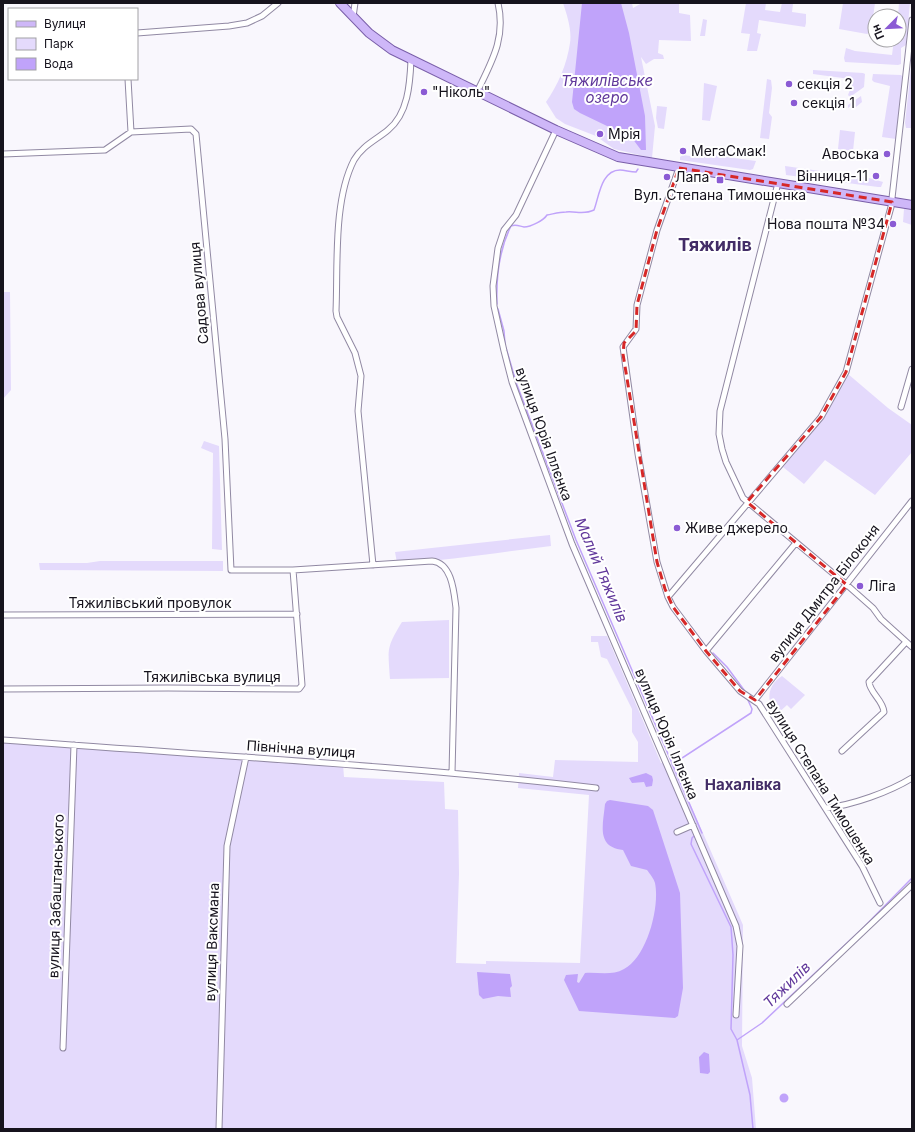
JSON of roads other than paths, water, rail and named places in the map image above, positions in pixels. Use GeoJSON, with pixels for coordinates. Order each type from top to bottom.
{"type":"FeatureCollection","features":[{"type":"Feature","properties":{"kind":"main road"},"geometry":{"type":"LineString","coordinates":[[340,3],[384,45],[411,60],[556,130],[618,157],[912,205]]}},
{"type":"Feature","properties":{"kind":"street"},"geometry":{"type":"LineString","coordinates":[[138,33],[229,26],[247,23],[262,16],[278,3]]}},
{"type":"Feature","properties":{"kind":"street"},"geometry":{"type":"LineString","coordinates":[[353,16],[354,3]]}},
{"type":"Feature","properties":{"kind":"street"},"geometry":{"type":"LineString","coordinates":[[477,92],[494,59],[499,37],[500,11],[498,3]]}},
{"type":"Feature","properties":{"kind":"street"},"geometry":{"type":"LineString","coordinates":[[668,597],[747,502],[821,417],[846,372],[892,202],[912,20]]}},
{"type":"Feature","properties":{"kind":"street"},"geometry":{"type":"LineString","coordinates":[[373,565],[358,410],[361,376],[359,364],[337,317],[336,311],[340,206],[354,160],[361,150],[389,130],[403,108],[410,80],[411,60]]}},
{"type":"Feature","properties":{"kind":"street"},"geometry":{"type":"LineString","coordinates":[[3,154],[105,150],[131,132],[128,80]]}},
{"type":"Feature","properties":{"kind":"street","name":"Садова вулиця"},"geometry":{"type":"LineString","coordinates":[[131,132],[191,129],[196,134],[225,439],[231,570],[293,570]]}},
{"type":"Feature","properties":{"kind":"street","name":"вулиця Юрія Іллєнка"},"geometry":{"type":"LineString","coordinates":[[556,130],[516,214],[504,230],[494,264],[494,306],[509,372],[572,544],[729,906],[738,932],[740,946],[736,1014]]}},
{"type":"Feature","properties":{"kind":"street","name":"вулиця Степана Тимошенка"},"geometry":{"type":"LineString","coordinates":[[679,168],[657,230],[637,305],[636,330],[624,343],[623,354],[657,562],[668,597],[673,607],[706,651],[740,691],[755,700],[862,866],[880,903]]}},
{"type":"Feature","properties":{"kind":"street"},"geometry":{"type":"LineString","coordinates":[[778,183],[720,411],[719,434],[726,462],[740,492],[747,502],[795,544],[874,608],[881,620],[912,647]]}},
{"type":"Feature","properties":{"kind":"street"},"geometry":{"type":"LineString","coordinates":[[901,407],[912,369]]}},
{"type":"Feature","properties":{"kind":"street","name":"вулиця Дмитра Білоконя"},"geometry":{"type":"LineString","coordinates":[[755,700],[912,502]]}},
{"type":"Feature","properties":{"kind":"street"},"geometry":{"type":"LineString","coordinates":[[706,651],[795,544]]}},
{"type":"Feature","properties":{"kind":"street"},"geometry":{"type":"LineString","coordinates":[[293,570],[438,562],[444,567],[455,596],[456,608],[452,773]]}},
{"type":"Feature","properties":{"kind":"street","name":"Тяжилівська вулиця"},"geometry":{"type":"LineString","coordinates":[[3,690],[160,688],[299,689],[302,685],[293,570]]}},
{"type":"Feature","properties":{"kind":"street","name":"Тяжилівський провулок"},"geometry":{"type":"LineString","coordinates":[[3,615],[297,614]]}},
{"type":"Feature","properties":{"kind":"street"},"geometry":{"type":"LineString","coordinates":[[842,751],[884,712],[884,706],[870,687],[869,682],[906,642]]}},
{"type":"Feature","properties":{"kind":"street","name":"Північна вулиця"},"geometry":{"type":"LineString","coordinates":[[3,740],[452,773],[596,788]]}},
{"type":"Feature","properties":{"kind":"street","name":"вулиця Забаштанського"},"geometry":{"type":"LineString","coordinates":[[63,1048],[74,745]]}},
{"type":"Feature","properties":{"kind":"street","name":"вулиця Ваксмана"},"geometry":{"type":"LineString","coordinates":[[219,1129],[227,846],[246,757]]}},
{"type":"Feature","properties":{"kind":"street"},"geometry":{"type":"LineString","coordinates":[[826,808],[838,807],[874,795],[912,778]]}},
{"type":"Feature","properties":{"kind":"street"},"geometry":{"type":"LineString","coordinates":[[677,832],[693,825]]}},
{"type":"Feature","properties":{"kind":"street"},"geometry":{"type":"LineString","coordinates":[[787,1004],[912,885]]}},
{"type":"Feature","properties":{"kind":"water","name":"Тяжилівське озеро"},"geometry":{"type":"Polygon","coordinates":[[[582,3],[621,3],[629,33],[645,116],[646,150],[641,150],[632,138],[574,109],[572,102],[582,3]]]}},
{"type":"Feature","properties":{"kind":"water"},"geometry":{"type":"Polygon","coordinates":[[[646,773],[652,776],[652,786],[646,787],[644,782],[632,783],[629,778],[646,773]]]}},
{"type":"Feature","properties":{"kind":"water"},"geometry":{"type":"Polygon","coordinates":[[[610,800],[648,806],[653,810],[680,893],[683,988],[678,1016],[675,1018],[579,1011],[564,980],[566,975],[578,974],[577,982],[579,983],[585,973],[610,973],[624,969],[632,963],[639,954],[650,930],[656,905],[655,883],[647,870],[631,866],[623,850],[614,848],[605,840],[603,827],[605,804],[610,800]]]}},
{"type":"Feature","properties":{"kind":"water"},"geometry":{"type":"Polygon","coordinates":[[[477,972],[510,974],[512,986],[510,988],[511,997],[498,996],[483,999],[479,995],[477,972]]]}},
{"type":"Feature","properties":{"kind":"water"},"geometry":{"type":"Polygon","coordinates":[[[704,1052],[709,1054],[710,1072],[708,1074],[700,1073],[699,1057],[704,1052]]]}},
{"type":"Feature","properties":{"kind":"water"},"geometry":{"type":"Polygon","coordinates":[[[784,1093],[789,1098],[784,1103],[779,1098],[784,1093]]]}},
{"type":"Feature","properties":{"kind":"waterway","name":"Малий Тяжилів"},"geometry":{"type":"LineString","coordinates":[[497,304],[499,264],[511,226],[516,225],[524,227],[534,225],[547,215],[556,213],[583,213],[594,210],[602,185],[609,174],[620,170],[636,172],[638,169]]}},
{"type":"Feature","properties":{"kind":"waterway","name":"Малий Тяжилів"},"geometry":{"type":"LineString","coordinates":[[498,309],[504,331],[505,344]]}},
{"type":"Feature","properties":{"kind":"waterway","name":"Малий Тяжилів"},"geometry":{"type":"LineString","coordinates":[[506,348],[517,385],[576,540],[702,833]]}},
{"type":"Feature","properties":{"kind":"waterway"},"geometry":{"type":"LineString","coordinates":[[691,627],[703,643]]}},
{"type":"Feature","properties":{"kind":"waterway"},"geometry":{"type":"LineString","coordinates":[[713,653],[727,667],[744,690]]}},
{"type":"Feature","properties":{"kind":"waterway"},"geometry":{"type":"LineString","coordinates":[[673,764],[751,713],[752,709],[747,698]]}},
{"type":"Feature","properties":{"kind":"waterway","name":"Малий Тяжилів"},"geometry":{"type":"LineString","coordinates":[[695,835],[692,838],[691,844],[731,927],[733,955],[731,1029],[737,1040],[750,1095],[753,1129]]}},
{"type":"Feature","properties":{"kind":"waterway","name":"Тяжилів"},"geometry":{"type":"LineString","coordinates":[[737,1040],[762,1023],[864,927],[912,878]]}},
{"type":"Feature","properties":{"kind":"place","name":"секція 2"},"geometry":{"type":"Point","coordinates":[789,84]}},
{"type":"Feature","properties":{"kind":"place","name":"\"Ніколь\""},"geometry":{"type":"Point","coordinates":[424,92]}},
{"type":"Feature","properties":{"kind":"place","name":"секція 1"},"geometry":{"type":"Point","coordinates":[794,103]}},
{"type":"Feature","properties":{"kind":"place","name":"Мрія"},"geometry":{"type":"Point","coordinates":[600,134]}},
{"type":"Feature","properties":{"kind":"place","name":"МегаСмак!"},"geometry":{"type":"Point","coordinates":[683,151]}},
{"type":"Feature","properties":{"kind":"place","name":"Авоська"},"geometry":{"type":"Point","coordinates":[887,154]}},
{"type":"Feature","properties":{"kind":"place","name":"Вінниця-11"},"geometry":{"type":"Point","coordinates":[876,176]}},
{"type":"Feature","properties":{"kind":"place","name":"Лапа"},"geometry":{"type":"Point","coordinates":[667,177]}},
{"type":"Feature","properties":{"kind":"place","name":"Вул. Степана Тимошенка"},"geometry":{"type":"Point","coordinates":[720,180]}},
{"type":"Feature","properties":{"kind":"place","name":"Нова пошта №34"},"geometry":{"type":"Point","coordinates":[893,224]}},
{"type":"Feature","properties":{"kind":"place","name":"Живе джерело"},"geometry":{"type":"Point","coordinates":[677,528]}},
{"type":"Feature","properties":{"kind":"place","name":"Ліга"},"geometry":{"type":"Point","coordinates":[860,586]}},
{"type":"Feature","properties":{"kind":"district","name":"Тяжилів"},"geometry":{"type":"Point","coordinates":[715,245]}},
{"type":"Feature","properties":{"kind":"district","name":"Нахалівка"},"geometry":{"type":"Point","coordinates":[743,785]}}]}
